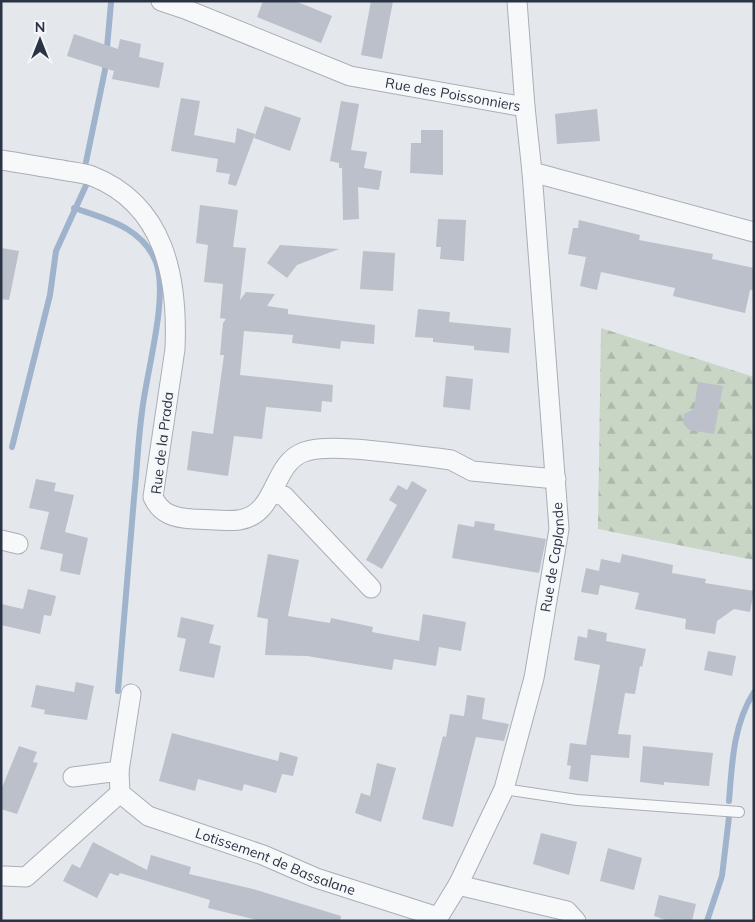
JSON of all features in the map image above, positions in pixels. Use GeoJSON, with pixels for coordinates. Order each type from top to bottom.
{"type":"FeatureCollection","features":[{"type":"Feature","properties":{"kind":"street","name":"Rue des Poissonniers"},"geometry":{"type":"LineString","coordinates":[[161,1],[186,9],[350,76],[525,107],[532,172]]}},
{"type":"Feature","properties":{"kind":"street"},"geometry":{"type":"LineString","coordinates":[[517,1],[525,107]]}},
{"type":"Feature","properties":{"kind":"street","name":"Rue de la Prada"},"geometry":{"type":"LineString","coordinates":[[1,160],[91,176],[114,187],[149,220],[160,239],[172,280],[176,308],[175,350],[153,489],[156,504],[174,517],[238,520],[258,512],[270,498],[282,470],[293,458],[304,452],[326,448],[437,458],[451,460],[472,471],[556,479]]}},
{"type":"Feature","properties":{"kind":"street"},"geometry":{"type":"LineString","coordinates":[[532,172],[754,232]]}},
{"type":"Feature","properties":{"kind":"street","name":"Rue de Caplande"},"geometry":{"type":"LineString","coordinates":[[437,919],[458,886],[504,789],[534,678],[560,529],[532,172]]}},
{"type":"Feature","properties":{"kind":"street"},"geometry":{"type":"LineString","coordinates":[[272,493],[284,496],[371,588]]}},
{"type":"Feature","properties":{"kind":"street"},"geometry":{"type":"LineString","coordinates":[[4,876],[26,877],[120,793],[119,771],[131,694]]}},
{"type":"Feature","properties":{"kind":"street"},"geometry":{"type":"LineString","coordinates":[[73,777],[119,771]]}},
{"type":"Feature","properties":{"kind":"street","name":"Lotissement de Bassalane"},"geometry":{"type":"LineString","coordinates":[[120,793],[148,816],[263,855],[316,878],[437,919]]}},
{"type":"Feature","properties":{"kind":"street"},"geometry":{"type":"LineString","coordinates":[[458,886],[567,911],[576,921]]}},
{"type":"Feature","properties":{"kind":"lane"},"geometry":{"type":"LineString","coordinates":[[504,789],[577,800],[739,812]]}},
{"type":"Feature","properties":{"kind":"green space"},"geometry":{"type":"Polygon","coordinates":[[[601,328],[754,377],[754,560],[598,529],[601,328]]]}},
{"type":"Feature","properties":{"kind":"building"},"geometry":{"type":"Polygon","coordinates":[[[263,1],[295,1],[332,16],[321,43],[257,17],[263,1]]]}},
{"type":"Feature","properties":{"kind":"building"},"geometry":{"type":"Polygon","coordinates":[[[371,1],[393,1],[382,59],[361,55],[371,1]]]}},
{"type":"Feature","properties":{"kind":"building"},"geometry":{"type":"Polygon","coordinates":[[[74,34],[118,49],[120,39],[141,44],[139,57],[164,63],[159,88],[112,79],[114,71],[67,56],[74,34]]]}},
{"type":"Feature","properties":{"kind":"building"},"geometry":{"type":"Polygon","coordinates":[[[181,98],[200,101],[194,135],[235,143],[237,128],[255,134],[236,186],[228,184],[230,174],[216,172],[218,159],[171,151],[181,98]]]}},
{"type":"Feature","properties":{"kind":"building"},"geometry":{"type":"Polygon","coordinates":[[[341,101],[359,104],[351,150],[367,152],[364,168],[382,171],[379,190],[358,187],[359,219],[343,220],[342,168],[339,168],[339,163],[330,161],[341,101]]]}},
{"type":"Feature","properties":{"kind":"building"},"geometry":{"type":"Polygon","coordinates":[[[265,106],[301,118],[290,151],[254,138],[265,106]]]}},
{"type":"Feature","properties":{"kind":"building"},"geometry":{"type":"Polygon","coordinates":[[[597,109],[600,141],[557,144],[555,114],[597,109]]]}},
{"type":"Feature","properties":{"kind":"building"},"geometry":{"type":"Polygon","coordinates":[[[421,130],[443,130],[443,175],[410,173],[411,143],[421,143],[421,130]]]}},
{"type":"Feature","properties":{"kind":"building"},"geometry":{"type":"Polygon","coordinates":[[[200,205],[238,210],[233,247],[246,248],[240,300],[246,292],[275,294],[267,306],[288,309],[288,314],[375,325],[374,344],[341,341],[340,349],[292,343],[293,335],[244,331],[240,375],[333,385],[332,402],[322,401],[321,412],[266,407],[262,439],[234,436],[228,476],[187,470],[192,431],[213,434],[224,355],[220,355],[223,323],[226,319],[220,318],[223,284],[204,282],[208,245],[196,243],[200,205]]]}},
{"type":"Feature","properties":{"kind":"building"},"geometry":{"type":"Polygon","coordinates":[[[438,219],[466,220],[464,261],[440,259],[441,247],[436,247],[438,219]]]}},
{"type":"Feature","properties":{"kind":"building"},"geometry":{"type":"Polygon","coordinates":[[[579,220],[640,235],[639,240],[713,254],[712,259],[754,268],[754,290],[750,290],[745,313],[673,296],[675,288],[601,272],[597,290],[580,286],[586,257],[568,254],[573,228],[578,228],[579,220]]]}},
{"type":"Feature","properties":{"kind":"building"},"geometry":{"type":"Polygon","coordinates":[[[280,245],[339,249],[297,265],[287,278],[267,263],[280,245]]]}},
{"type":"Feature","properties":{"kind":"building"},"geometry":{"type":"Polygon","coordinates":[[[1,248],[19,251],[9,300],[1,299],[1,248]]]}},
{"type":"Feature","properties":{"kind":"building"},"geometry":{"type":"Polygon","coordinates":[[[363,251],[395,253],[393,291],[360,289],[363,251]]]}},
{"type":"Feature","properties":{"kind":"building"},"geometry":{"type":"Polygon","coordinates":[[[418,309],[450,312],[449,322],[511,328],[509,353],[474,350],[474,346],[433,342],[433,338],[415,337],[418,309]]]}},
{"type":"Feature","properties":{"kind":"building"},"geometry":{"type":"Polygon","coordinates":[[[446,376],[473,379],[470,410],[443,407],[446,376]]]}},
{"type":"Feature","properties":{"kind":"building"},"geometry":{"type":"Polygon","coordinates":[[[698,382],[723,386],[714,434],[689,430],[683,423],[684,414],[694,409],[698,382]]]}},
{"type":"Feature","properties":{"kind":"building"},"geometry":{"type":"Polygon","coordinates":[[[36,479],[56,483],[54,491],[74,495],[65,532],[88,538],[80,575],[60,571],[63,554],[40,549],[49,512],[29,508],[36,479]]]}},
{"type":"Feature","properties":{"kind":"building"},"geometry":{"type":"Polygon","coordinates":[[[412,481],[427,490],[382,569],[366,560],[397,505],[389,500],[398,485],[407,490],[412,481]]]}},
{"type":"Feature","properties":{"kind":"building"},"geometry":{"type":"Polygon","coordinates":[[[475,521],[495,524],[494,530],[546,539],[539,573],[452,558],[458,524],[474,527],[475,521]]]}},
{"type":"Feature","properties":{"kind":"building"},"geometry":{"type":"Polygon","coordinates":[[[268,554],[299,560],[288,616],[330,623],[331,618],[373,627],[372,632],[419,641],[423,614],[466,622],[461,651],[439,647],[436,666],[394,659],[392,670],[307,656],[265,655],[268,619],[257,617],[268,554]]]}},
{"type":"Feature","properties":{"kind":"building"},"geometry":{"type":"Polygon","coordinates":[[[622,554],[673,565],[672,573],[706,579],[705,583],[754,591],[750,612],[734,609],[717,621],[715,634],[685,629],[686,619],[635,609],[639,593],[600,585],[598,595],[581,592],[586,568],[599,571],[601,559],[620,563],[622,554]]]}},
{"type":"Feature","properties":{"kind":"building"},"geometry":{"type":"Polygon","coordinates":[[[28,589],[56,596],[51,616],[44,615],[40,634],[1,625],[1,604],[23,609],[28,589]]]}},
{"type":"Feature","properties":{"kind":"building"},"geometry":{"type":"Polygon","coordinates":[[[181,617],[214,625],[209,643],[221,646],[214,678],[179,671],[186,639],[177,637],[181,617]]]}},
{"type":"Feature","properties":{"kind":"building"},"geometry":{"type":"Polygon","coordinates":[[[588,629],[607,633],[606,641],[646,649],[642,667],[640,666],[635,694],[625,693],[618,734],[631,735],[629,758],[591,755],[588,782],[569,779],[571,766],[567,765],[570,743],[586,745],[600,665],[574,660],[578,636],[587,638],[588,629]]]}},
{"type":"Feature","properties":{"kind":"building"},"geometry":{"type":"Polygon","coordinates":[[[708,651],[736,656],[732,676],[704,670],[708,651]]]}},
{"type":"Feature","properties":{"kind":"building"},"geometry":{"type":"Polygon","coordinates":[[[76,682],[94,686],[87,720],[44,714],[45,710],[31,707],[36,685],[74,692],[76,682]]]}},
{"type":"Feature","properties":{"kind":"building"},"geometry":{"type":"Polygon","coordinates":[[[467,695],[485,698],[482,719],[509,724],[504,741],[476,737],[453,827],[422,819],[443,736],[446,737],[450,714],[464,716],[467,695]]]}},
{"type":"Feature","properties":{"kind":"building"},"geometry":{"type":"Polygon","coordinates":[[[172,733],[278,761],[280,752],[298,757],[293,776],[282,774],[276,793],[244,784],[242,791],[198,779],[195,791],[159,781],[172,733]]]}},
{"type":"Feature","properties":{"kind":"building"},"geometry":{"type":"Polygon","coordinates":[[[19,746],[37,752],[33,762],[38,763],[17,814],[1,809],[1,790],[19,746]]]}},
{"type":"Feature","properties":{"kind":"building"},"geometry":{"type":"Polygon","coordinates":[[[643,746],[713,753],[709,786],[664,782],[664,785],[640,782],[643,746]]]}},
{"type":"Feature","properties":{"kind":"building"},"geometry":{"type":"Polygon","coordinates":[[[377,763],[396,768],[381,822],[355,813],[361,793],[370,796],[377,763]]]}},
{"type":"Feature","properties":{"kind":"building"},"geometry":{"type":"Polygon","coordinates":[[[541,833],[577,842],[569,875],[533,864],[541,833]]]}},
{"type":"Feature","properties":{"kind":"building"},"geometry":{"type":"Polygon","coordinates":[[[93,842],[147,870],[151,855],[191,867],[189,874],[253,889],[341,916],[340,921],[261,921],[208,908],[210,900],[120,873],[118,876],[110,873],[97,898],[63,881],[72,864],[80,868],[93,842]]]}},
{"type":"Feature","properties":{"kind":"building"},"geometry":{"type":"Polygon","coordinates":[[[608,848],[642,858],[634,890],[600,881],[608,848]]]}},
{"type":"Feature","properties":{"kind":"building"},"geometry":{"type":"Polygon","coordinates":[[[659,895],[696,904],[692,921],[669,921],[654,916],[659,895]]]}},
{"type":"Feature","properties":{"kind":"waterway"},"geometry":{"type":"LineString","coordinates":[[86,162],[105,70],[111,3]]}},
{"type":"Feature","properties":{"kind":"waterway"},"geometry":{"type":"LineString","coordinates":[[12,447],[50,295],[56,251],[88,181]]}},
{"type":"Feature","properties":{"kind":"waterway"},"geometry":{"type":"LineString","coordinates":[[74,208],[122,226],[142,240],[156,262],[159,277],[158,315],[139,433],[118,691]]}},
{"type":"Feature","properties":{"kind":"waterway"},"geometry":{"type":"LineString","coordinates":[[729,801],[738,731],[747,705],[754,692]]}},
{"type":"Feature","properties":{"kind":"waterway"},"geometry":{"type":"LineString","coordinates":[[707,921],[722,876],[729,817]]}}]}
